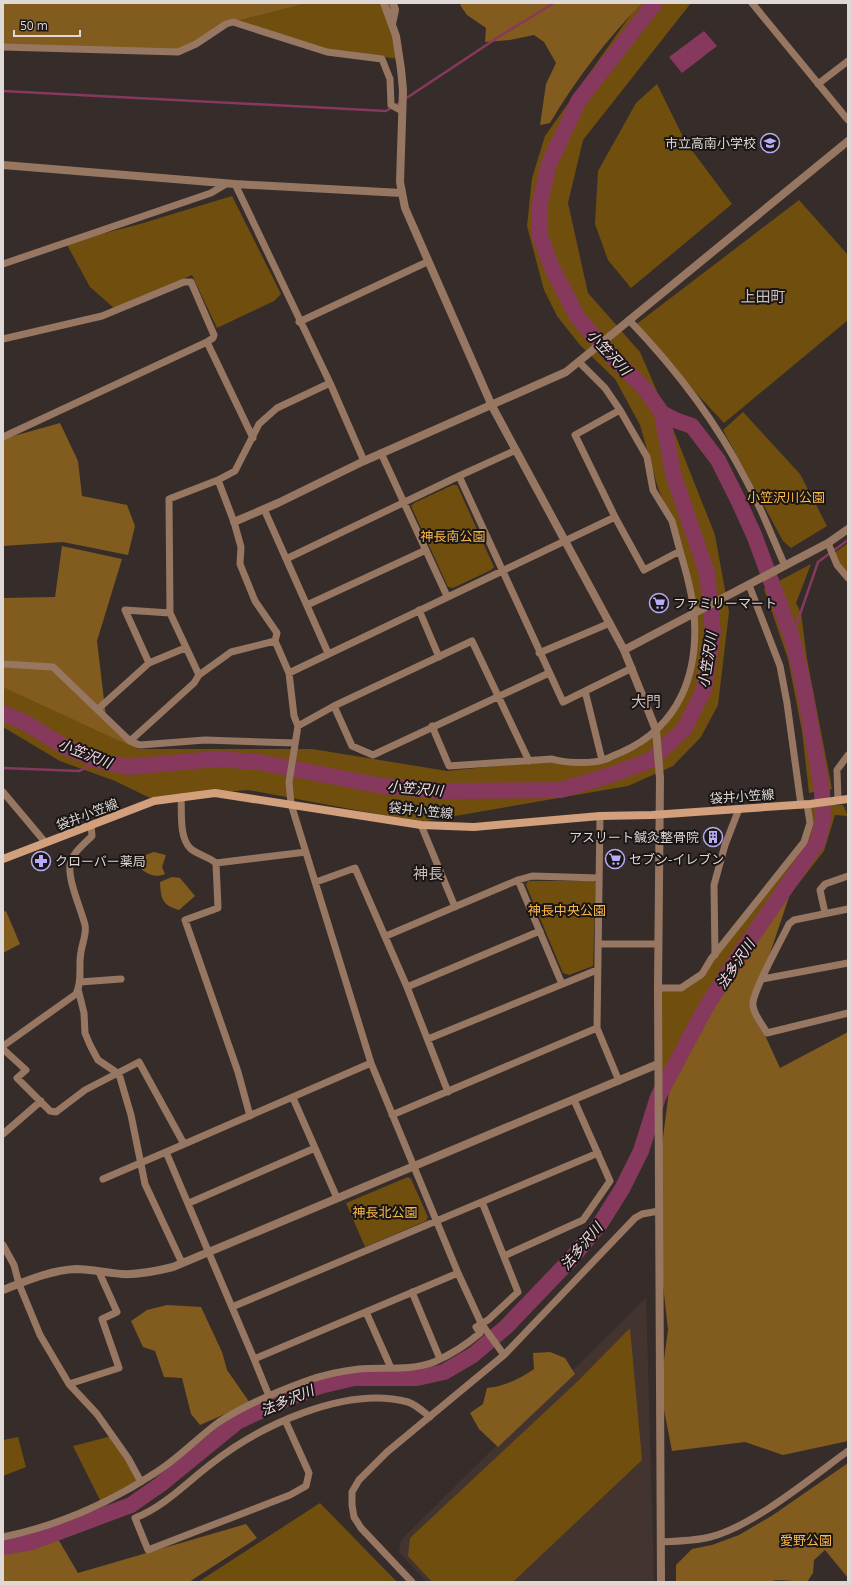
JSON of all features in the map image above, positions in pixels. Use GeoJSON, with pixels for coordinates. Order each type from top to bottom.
{"type":"FeatureCollection","features":[{"type":"Feature","properties":{"kind":"main road","name":"袋井小笠線"},"geometry":{"type":"LineString","coordinates":[[3,859],[154,801],[214,793],[421,825],[474,827],[600,816],[659,814],[806,804],[848,799]]}},
{"type":"Feature","properties":{"kind":"street"},"geometry":{"type":"LineString","coordinates":[[384,3],[399,51],[402,68],[400,160],[402,193],[405,208],[427,262],[492,406],[567,541],[624,650],[656,732],[660,778],[658,1130],[662,1582]]}},
{"type":"Feature","properties":{"kind":"street"},"geometry":{"type":"LineString","coordinates":[[392,26],[395,10],[393,3]]}},
{"type":"Feature","properties":{"kind":"street"},"geometry":{"type":"LineString","coordinates":[[752,3],[848,120]]}},
{"type":"Feature","properties":{"kind":"street"},"geometry":{"type":"LineString","coordinates":[[3,47],[178,52],[196,44],[226,24],[233,22],[327,52],[382,59],[390,79],[391,105],[402,112]]}},
{"type":"Feature","properties":{"kind":"street"},"geometry":{"type":"LineString","coordinates":[[818,84],[848,61]]}},
{"type":"Feature","properties":{"kind":"street"},"geometry":{"type":"LineString","coordinates":[[234,522],[381,453],[492,406],[566,372],[848,141]]}},
{"type":"Feature","properties":{"kind":"street"},"geometry":{"type":"LineString","coordinates":[[3,165],[226,184],[402,193]]}},
{"type":"Feature","properties":{"kind":"street"},"geometry":{"type":"LineString","coordinates":[[3,264],[211,193],[226,184]]}},
{"type":"Feature","properties":{"kind":"street"},"geometry":{"type":"LineString","coordinates":[[235,184],[299,322],[330,383],[364,461]]}},
{"type":"Feature","properties":{"kind":"street"},"geometry":{"type":"LineString","coordinates":[[299,322],[427,262]]}},
{"type":"Feature","properties":{"kind":"street"},"geometry":{"type":"LineString","coordinates":[[3,339],[102,316],[184,282],[191,282],[214,335],[213,338],[207,342],[3,437]]}},
{"type":"Feature","properties":{"kind":"street"},"geometry":{"type":"LineString","coordinates":[[627,322],[685,384],[726,444],[747,480],[783,567]]}},
{"type":"Feature","properties":{"kind":"street"},"geometry":{"type":"LineString","coordinates":[[207,342],[253,438]]}},
{"type":"Feature","properties":{"kind":"street"},"geometry":{"type":"LineString","coordinates":[[432,726],[450,766],[552,759],[562,762],[602,760],[630,748],[656,732],[673,713],[683,694],[690,671],[696,612],[672,521],[653,490],[647,457],[620,410],[605,388],[579,362]]}},
{"type":"Feature","properties":{"kind":"street"},"geometry":{"type":"LineString","coordinates":[[199,675],[185,648],[170,613],[168,499],[218,480],[234,471],[253,438],[259,424],[277,408],[330,383]]}},
{"type":"Feature","properties":{"kind":"street"},"geometry":{"type":"LineString","coordinates":[[620,410],[575,435],[615,517],[644,570],[680,551]]}},
{"type":"Feature","properties":{"kind":"street"},"geometry":{"type":"LineString","coordinates":[[286,559],[516,450]]}},
{"type":"Feature","properties":{"kind":"street"},"geometry":{"type":"LineString","coordinates":[[381,453],[447,596]]}},
{"type":"Feature","properties":{"kind":"street"},"geometry":{"type":"LineString","coordinates":[[459,476],[539,653],[563,702],[632,668]]}},
{"type":"Feature","properties":{"kind":"street"},"geometry":{"type":"LineString","coordinates":[[218,480],[234,522],[241,547],[240,564],[254,601],[277,633],[275,641],[289,673],[294,716],[298,726],[289,782],[291,804],[371,1063],[438,1221],[458,1273],[481,1323],[502,1353]]}},
{"type":"Feature","properties":{"kind":"street"},"geometry":{"type":"LineString","coordinates":[[264,509],[328,653]]}},
{"type":"Feature","properties":{"kind":"street"},"geometry":{"type":"LineString","coordinates":[[289,673],[501,570],[567,541],[615,517]]}},
{"type":"Feature","properties":{"kind":"street"},"geometry":{"type":"LineString","coordinates":[[624,650],[758,581],[828,543],[848,529]]}},
{"type":"Feature","properties":{"kind":"street"},"geometry":{"type":"LineString","coordinates":[[828,543],[837,565],[848,578]]}},
{"type":"Feature","properties":{"kind":"street"},"geometry":{"type":"LineString","coordinates":[[307,605],[426,550]]}},
{"type":"Feature","properties":{"kind":"street"},"geometry":{"type":"LineString","coordinates":[[658,988],[681,988],[702,974],[715,955],[804,842],[810,823],[780,666],[749,585]]}},
{"type":"Feature","properties":{"kind":"street"},"geometry":{"type":"LineString","coordinates":[[149,663],[126,610],[170,613]]}},
{"type":"Feature","properties":{"kind":"street"},"geometry":{"type":"LineString","coordinates":[[419,610],[439,657]]}},
{"type":"Feature","properties":{"kind":"street"},"geometry":{"type":"LineString","coordinates":[[539,653],[610,623]]}},
{"type":"Feature","properties":{"kind":"street"},"geometry":{"type":"LineString","coordinates":[[130,741],[194,682],[199,675],[231,652],[275,641]]}},
{"type":"Feature","properties":{"kind":"street"},"geometry":{"type":"LineString","coordinates":[[298,726],[334,706],[472,641],[529,761]]}},
{"type":"Feature","properties":{"kind":"street"},"geometry":{"type":"LineString","coordinates":[[98,709],[149,663],[185,648]]}},
{"type":"Feature","properties":{"kind":"street"},"geometry":{"type":"LineString","coordinates":[[3,664],[53,667],[130,741],[140,744],[205,740],[294,745]]}},
{"type":"Feature","properties":{"kind":"street"},"geometry":{"type":"LineString","coordinates":[[334,706],[352,746],[373,755],[432,726],[549,673]]}},
{"type":"Feature","properties":{"kind":"street"},"geometry":{"type":"LineString","coordinates":[[585,691],[602,760]]}},
{"type":"Feature","properties":{"kind":"street"},"geometry":{"type":"LineString","coordinates":[[836,800],[837,770],[848,755]]}},
{"type":"Feature","properties":{"kind":"street"},"geometry":{"type":"LineString","coordinates":[[3,792],[44,842]]}},
{"type":"Feature","properties":{"kind":"street"},"geometry":{"type":"LineString","coordinates":[[181,797],[184,840],[190,849],[208,856],[216,863],[218,908],[185,920],[238,1072],[250,1116]]}},
{"type":"Feature","properties":{"kind":"street"},"geometry":{"type":"LineString","coordinates":[[715,955],[714,885],[725,845],[739,809]]}},
{"type":"Feature","properties":{"kind":"street"},"geometry":{"type":"LineString","coordinates":[[600,816],[597,1028],[619,1081]]}},
{"type":"Feature","properties":{"kind":"street"},"geometry":{"type":"LineString","coordinates":[[91,825],[92,836],[74,855],[70,865],[71,876],[86,927],[80,953],[79,986],[84,1013],[85,1033],[98,1060],[119,1074],[131,1115],[145,1184],[182,1263]]}},
{"type":"Feature","properties":{"kind":"street"},"geometry":{"type":"LineString","coordinates":[[421,825],[455,907]]}},
{"type":"Feature","properties":{"kind":"street"},"geometry":{"type":"LineString","coordinates":[[216,863],[306,852]]}},
{"type":"Feature","properties":{"kind":"street"},"geometry":{"type":"LineString","coordinates":[[316,882],[355,868],[386,936],[448,1092]]}},
{"type":"Feature","properties":{"kind":"street"},"geometry":{"type":"LineString","coordinates":[[386,936],[518,880],[532,876],[599,878]]}},
{"type":"Feature","properties":{"kind":"street"},"geometry":{"type":"LineString","coordinates":[[825,913],[820,890],[825,884],[848,876]]}},
{"type":"Feature","properties":{"kind":"street"},"geometry":{"type":"LineString","coordinates":[[518,880],[562,984]]}},
{"type":"Feature","properties":{"kind":"street"},"geometry":{"type":"LineString","coordinates":[[848,909],[794,920],[788,924],[762,979],[754,992],[752,1006],[767,1033],[848,1013]]}},
{"type":"Feature","properties":{"kind":"street"},"geometry":{"type":"LineString","coordinates":[[407,987],[540,931]]}},
{"type":"Feature","properties":{"kind":"street"},"geometry":{"type":"LineString","coordinates":[[599,944],[658,944]]}},
{"type":"Feature","properties":{"kind":"street"},"geometry":{"type":"LineString","coordinates":[[762,979],[848,963]]}},
{"type":"Feature","properties":{"kind":"street"},"geometry":{"type":"LineString","coordinates":[[428,1039],[597,970]]}},
{"type":"Feature","properties":{"kind":"street"},"geometry":{"type":"LineString","coordinates":[[79,986],[121,979]]}},
{"type":"Feature","properties":{"kind":"street"},"geometry":{"type":"LineString","coordinates":[[79,986],[76,994],[3,1048],[26,1070],[17,1078],[50,1111],[56,1112],[85,1090],[116,1072],[139,1062],[184,1144]]}},
{"type":"Feature","properties":{"kind":"street"},"geometry":{"type":"LineString","coordinates":[[392,1115],[597,1028]]}},
{"type":"Feature","properties":{"kind":"street"},"geometry":{"type":"LineString","coordinates":[[103,1179],[371,1063]]}},
{"type":"Feature","properties":{"kind":"street"},"geometry":{"type":"LineString","coordinates":[[3,1290],[66,1270],[124,1274],[155,1272],[182,1263],[658,1065]]}},
{"type":"Feature","properties":{"kind":"street"},"geometry":{"type":"LineString","coordinates":[[292,1098],[337,1198]]}},
{"type":"Feature","properties":{"kind":"street"},"geometry":{"type":"LineString","coordinates":[[504,1256],[583,1220],[610,1181],[574,1100]]}},
{"type":"Feature","properties":{"kind":"street"},"geometry":{"type":"LineString","coordinates":[[3,1134],[40,1101]]}},
{"type":"Feature","properties":{"kind":"street"},"geometry":{"type":"LineString","coordinates":[[189,1203],[315,1148]]}},
{"type":"Feature","properties":{"kind":"street"},"geometry":{"type":"LineString","coordinates":[[166,1152],[210,1252],[269,1396]]}},
{"type":"Feature","properties":{"kind":"street"},"geometry":{"type":"LineString","coordinates":[[232,1307],[598,1153]]}},
{"type":"Feature","properties":{"kind":"street"},"geometry":{"type":"LineString","coordinates":[[3,1537],[30,1531],[54,1523],[124,1492],[157,1472],[219,1423],[269,1396],[307,1380],[333,1373],[359,1369],[410,1367],[433,1362],[468,1343],[480,1333],[476,1326],[488,1320],[518,1292],[482,1202]]}},
{"type":"Feature","properties":{"kind":"street"},"geometry":{"type":"LineString","coordinates":[[412,1582],[361,1528],[354,1517],[352,1492],[359,1480],[387,1452],[430,1417],[502,1353],[634,1218],[642,1214],[659,1212]]}},
{"type":"Feature","properties":{"kind":"street"},"geometry":{"type":"LineString","coordinates":[[3,1245],[14,1265],[40,1335],[69,1384],[97,1414],[128,1458],[141,1482]]}},
{"type":"Feature","properties":{"kind":"street"},"geometry":{"type":"LineString","coordinates":[[69,1384],[119,1368],[102,1319],[116,1312],[100,1272]]}},
{"type":"Feature","properties":{"kind":"street"},"geometry":{"type":"LineString","coordinates":[[254,1359],[458,1273]]}},
{"type":"Feature","properties":{"kind":"street"},"geometry":{"type":"LineString","coordinates":[[412,1292],[440,1359]]}},
{"type":"Feature","properties":{"kind":"street"},"geometry":{"type":"LineString","coordinates":[[366,1312],[391,1368]]}},
{"type":"Feature","properties":{"kind":"street"},"geometry":{"type":"LineString","coordinates":[[285,1420],[309,1473],[306,1486],[290,1495],[148,1550],[135,1518],[152,1511],[212,1463],[260,1431],[285,1420],[336,1403],[367,1397],[409,1402],[430,1417]]}},
{"type":"Feature","properties":{"kind":"street"},"geometry":{"type":"LineString","coordinates":[[661,1542],[711,1537],[735,1527],[763,1511],[848,1451]]}},
{"type":"Feature","properties":{"kind":"shaded area"},"geometry":{"type":"Polygon","coordinates":[[[704,31],[717,46],[682,73],[669,57],[704,31]]]}},
{"type":"Feature","properties":{"kind":"shaded area"},"geometry":{"type":"Polygon","coordinates":[[[646,1298],[654,1582],[427,1582],[399,1552],[401,1540],[646,1298]]]}},
{"type":"Feature","properties":{"kind":"green space"},"geometry":{"type":"Polygon","coordinates":[[[3,3],[308,3],[233,22],[178,52],[3,47],[3,3]]]}},
{"type":"Feature","properties":{"kind":"green space"},"geometry":{"type":"Polygon","coordinates":[[[308,3],[384,3],[400,59],[321,50],[233,22],[308,3]]]}},
{"type":"Feature","properties":{"kind":"green space"},"geometry":{"type":"Polygon","coordinates":[[[464,3],[642,3],[593,60],[570,91],[550,123],[540,125],[546,84],[556,63],[544,42],[534,35],[510,40],[485,42],[486,28],[467,15],[460,5],[464,3]]]}},
{"type":"Feature","properties":{"kind":"green space"},"geometry":{"type":"Polygon","coordinates":[[[639,3],[691,3],[583,140],[568,203],[588,293],[640,352],[671,424],[715,535],[729,612],[718,705],[701,737],[673,766],[628,786],[420,822],[248,790],[150,798],[115,781],[60,761],[3,727],[3,685],[137,749],[312,749],[447,771],[554,760],[613,760],[665,726],[679,702],[693,655],[689,583],[672,524],[658,488],[640,425],[615,379],[580,345],[557,316],[544,290],[527,226],[532,178],[545,136],[639,3]]]}},
{"type":"Feature","properties":{"kind":"green space"},"geometry":{"type":"Polygon","coordinates":[[[657,84],[685,141],[732,204],[631,288],[608,260],[595,224],[598,171],[636,103],[657,84]]]}},
{"type":"Feature","properties":{"kind":"green space"},"geometry":{"type":"Polygon","coordinates":[[[232,196],[281,294],[274,301],[217,328],[192,275],[114,308],[90,287],[66,243],[140,224],[232,196]]]}},
{"type":"Feature","properties":{"kind":"green space"},"geometry":{"type":"Polygon","coordinates":[[[799,200],[848,255],[848,320],[724,423],[634,326],[799,200]]]}},
{"type":"Feature","properties":{"kind":"green space","name":"小笠沢川公園"},"geometry":{"type":"Polygon","coordinates":[[[743,412],[800,474],[827,526],[791,548],[783,541],[723,430],[743,412]]]}},
{"type":"Feature","properties":{"kind":"green space"},"geometry":{"type":"Polygon","coordinates":[[[60,423],[78,461],[82,496],[127,505],[135,526],[128,555],[63,542],[3,546],[3,439],[60,423]]]}},
{"type":"Feature","properties":{"kind":"green space","name":"神長南公園"},"geometry":{"type":"Polygon","coordinates":[[[453,485],[457,485],[494,567],[491,570],[453,588],[448,587],[411,506],[414,503],[453,485]]]}},
{"type":"Feature","properties":{"kind":"green space"},"geometry":{"type":"Polygon","coordinates":[[[848,543],[848,578],[833,554],[848,543]]]}},
{"type":"Feature","properties":{"kind":"green space"},"geometry":{"type":"Polygon","coordinates":[[[62,546],[122,559],[97,641],[106,717],[140,745],[137,749],[3,687],[3,598],[55,597],[62,546]]]}},
{"type":"Feature","properties":{"kind":"green space"},"geometry":{"type":"Polygon","coordinates":[[[811,564],[796,603],[801,613],[807,659],[832,789],[809,793],[802,731],[788,659],[764,589],[811,564]]]}},
{"type":"Feature","properties":{"kind":"green space"},"geometry":{"type":"Polygon","coordinates":[[[807,804],[843,805],[848,816],[835,815],[824,851],[788,897],[718,1000],[671,1088],[662,1080],[658,988],[681,988],[702,974],[804,842],[810,823],[807,804]]]}},
{"type":"Feature","properties":{"kind":"green space"},"geometry":{"type":"Polygon","coordinates":[[[154,852],[166,855],[162,867],[165,874],[160,876],[147,873],[139,867],[134,859],[154,852]]]}},
{"type":"Feature","properties":{"kind":"green space"},"geometry":{"type":"Polygon","coordinates":[[[172,877],[180,878],[195,896],[179,910],[169,906],[162,897],[161,893],[160,882],[172,877]]]}},
{"type":"Feature","properties":{"kind":"green space","name":"神長中央公園"},"geometry":{"type":"Polygon","coordinates":[[[528,881],[593,881],[596,883],[593,966],[569,975],[563,973],[526,885],[528,881]]]}},
{"type":"Feature","properties":{"kind":"green space"},"geometry":{"type":"Polygon","coordinates":[[[790,894],[752,1007],[780,1068],[848,1032],[848,1441],[783,1455],[745,1442],[672,1451],[660,1389],[668,1330],[659,1248],[659,1169],[669,1091],[718,1000],[790,894]]]}},
{"type":"Feature","properties":{"kind":"green space"},"geometry":{"type":"Polygon","coordinates":[[[6,911],[20,944],[3,953],[3,912],[6,911]]]}},
{"type":"Feature","properties":{"kind":"green space","name":"神長北公園"},"geometry":{"type":"Polygon","coordinates":[[[408,1177],[411,1179],[428,1217],[426,1221],[365,1247],[346,1203],[408,1177]]]}},
{"type":"Feature","properties":{"kind":"green space"},"geometry":{"type":"Polygon","coordinates":[[[167,1305],[201,1307],[222,1352],[227,1370],[250,1403],[200,1425],[191,1414],[182,1378],[164,1377],[155,1351],[143,1347],[131,1321],[147,1310],[167,1305]]]}},
{"type":"Feature","properties":{"kind":"green space"},"geometry":{"type":"Polygon","coordinates":[[[630,1328],[642,1460],[513,1582],[432,1582],[408,1556],[410,1538],[577,1382],[630,1328]]]}},
{"type":"Feature","properties":{"kind":"green space"},"geometry":{"type":"Polygon","coordinates":[[[550,1352],[565,1358],[575,1374],[498,1447],[479,1429],[470,1413],[483,1404],[487,1388],[512,1382],[534,1369],[533,1353],[550,1352]]]}},
{"type":"Feature","properties":{"kind":"green space"},"geometry":{"type":"Polygon","coordinates":[[[112,1436],[141,1482],[101,1502],[73,1446],[112,1436]]]}},
{"type":"Feature","properties":{"kind":"green space"},"geometry":{"type":"Polygon","coordinates":[[[18,1437],[26,1467],[3,1476],[3,1440],[18,1437]]]}},
{"type":"Feature","properties":{"kind":"green space","name":"愛野公園"},"geometry":{"type":"Polygon","coordinates":[[[848,1463],[848,1578],[825,1550],[814,1560],[813,1573],[807,1582],[781,1580],[768,1582],[676,1582],[676,1565],[692,1549],[712,1545],[739,1535],[773,1515],[848,1463]]]}},
{"type":"Feature","properties":{"kind":"green space"},"geometry":{"type":"Polygon","coordinates":[[[320,1503],[397,1582],[198,1582],[320,1503]]]}},
{"type":"Feature","properties":{"kind":"green space"},"geometry":{"type":"Polygon","coordinates":[[[246,1524],[257,1538],[189,1582],[3,1582],[3,1550],[24,1549],[58,1539],[78,1573],[246,1524]]]}},
{"type":"Feature","properties":{"kind":"waterway"},"geometry":{"type":"LineString","coordinates":[[405,99],[500,36],[554,3]]}},
{"type":"Feature","properties":{"kind":"waterway","name":"小笠沢川"},"geometry":{"type":"LineString","coordinates":[[3,713],[26,723],[63,746],[100,761],[128,767],[216,759],[258,762],[382,786],[441,791],[560,790],[608,776],[651,760],[685,728],[704,689],[713,632],[707,573],[673,474],[662,413],[645,389],[612,357],[578,318],[553,270],[540,236],[540,203],[549,164],[579,100],[655,3]]}},
{"type":"Feature","properties":{"kind":"waterway"},"geometry":{"type":"LineString","coordinates":[[3,91],[386,111],[401,102]]}},
{"type":"Feature","properties":{"kind":"waterway","name":"法多沢川"},"geometry":{"type":"LineString","coordinates":[[3,1547],[32,1542],[131,1505],[161,1484],[237,1422],[281,1401],[320,1386],[354,1378],[417,1378],[444,1372],[473,1355],[506,1327],[572,1258],[600,1224],[622,1189],[641,1151],[658,1097],[706,1007],[744,948],[818,841],[823,820],[822,790],[804,688],[794,644],[754,535],[718,460],[692,426],[675,420],[662,413]]}},
{"type":"Feature","properties":{"kind":"waterway"},"geometry":{"type":"LineString","coordinates":[[794,644],[797,623],[818,562],[848,540]]}},
{"type":"Feature","properties":{"kind":"waterway"},"geometry":{"type":"LineString","coordinates":[[3,768],[79,771],[100,761]]}},
{"type":"Feature","properties":{"kind":"place","name":"市立高南小学校"},"geometry":{"type":"Point","coordinates":[770,143]}},
{"type":"Feature","properties":{"kind":"place","name":"ファミリーマート"},"geometry":{"type":"Point","coordinates":[659,603]}},
{"type":"Feature","properties":{"kind":"place","name":"アスリート鍼灸整骨院"},"geometry":{"type":"Point","coordinates":[713,837]}},
{"type":"Feature","properties":{"kind":"place","name":"セブン-イレブン"},"geometry":{"type":"Point","coordinates":[615,859]}},
{"type":"Feature","properties":{"kind":"place","name":"クローバー薬局"},"geometry":{"type":"Point","coordinates":[41,861]}},
{"type":"Feature","properties":{"kind":"district","name":"上田町"},"geometry":{"type":"Point","coordinates":[763,296]}},
{"type":"Feature","properties":{"kind":"district","name":"大門"},"geometry":{"type":"Point","coordinates":[646,701]}},
{"type":"Feature","properties":{"kind":"district","name":"神長"},"geometry":{"type":"Point","coordinates":[428,873]}}]}
